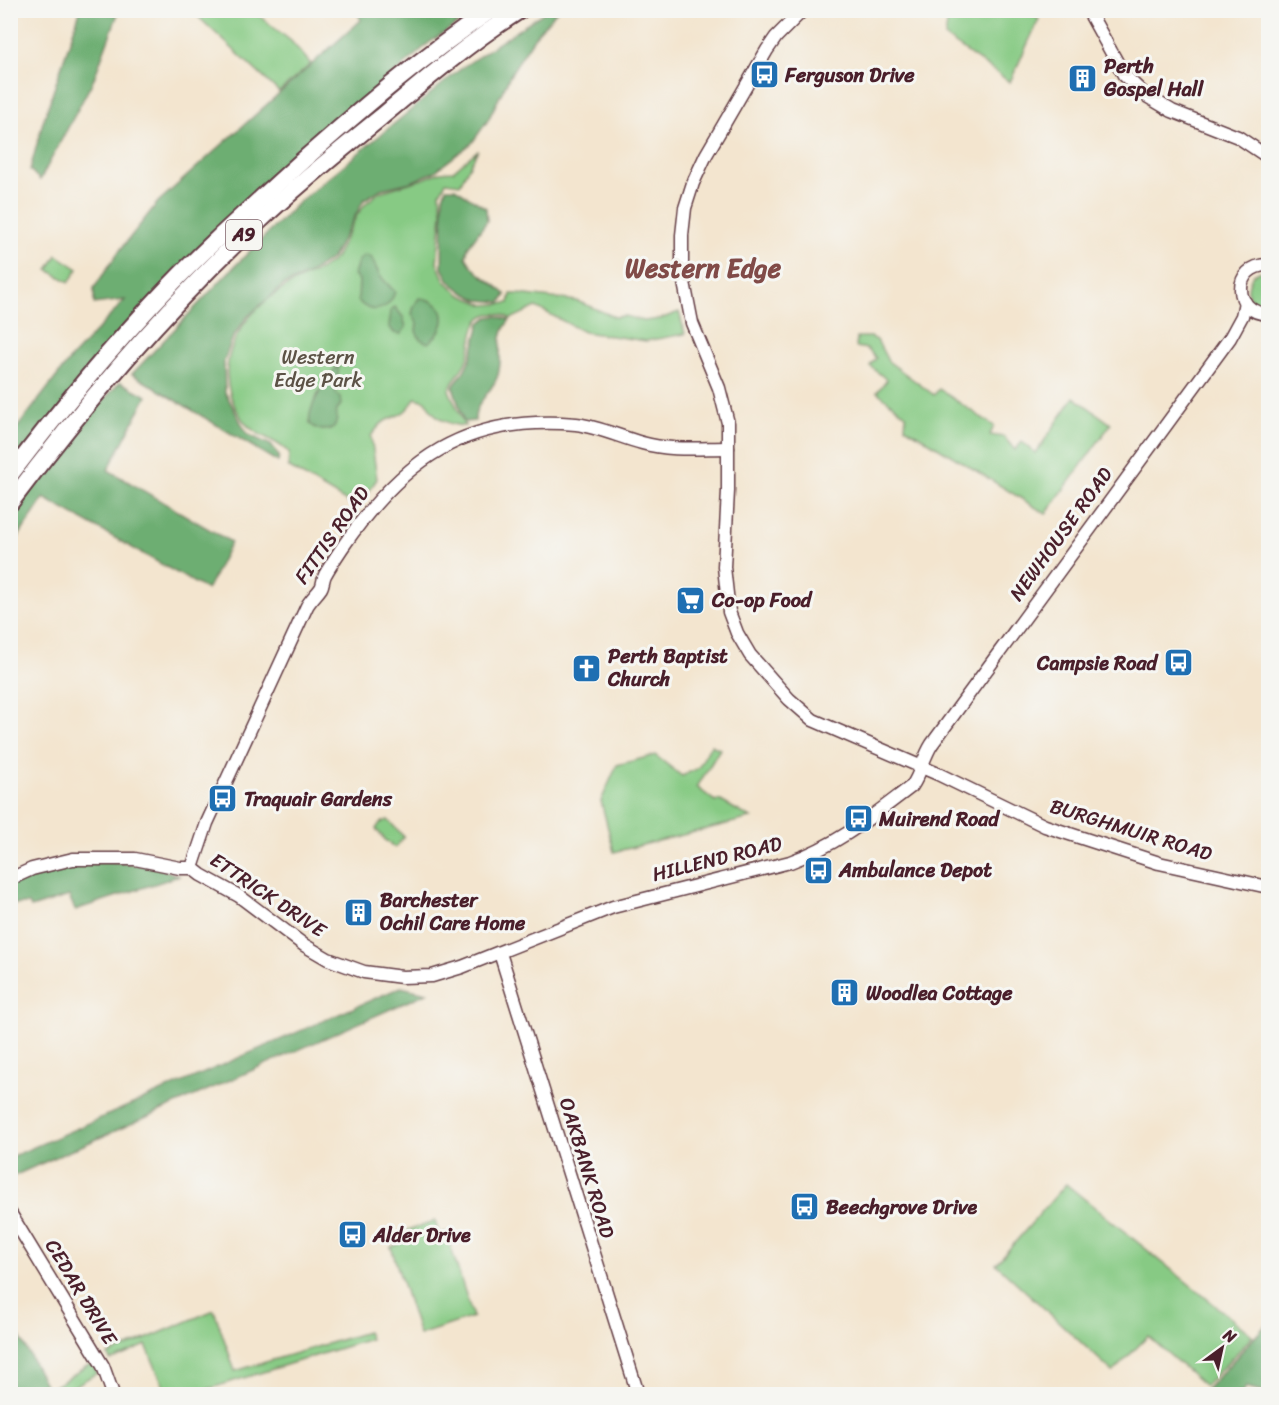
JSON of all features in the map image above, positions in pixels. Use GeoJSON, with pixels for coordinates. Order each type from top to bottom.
{"type":"FeatureCollection","features":[{"type":"Feature","properties":{"kind":"highway","name":"A9"},"geometry":{"type":"LineString","coordinates":[[10,475],[107,354],[163,293],[245,212],[402,76],[444,42],[491,10]]}},
{"type":"Feature","properties":{"kind":"highway","name":"A9"},"geometry":{"type":"LineString","coordinates":[[10,502],[62,434],[121,364],[174,305],[255,224],[414,89],[520,10]]}},
{"type":"Feature","properties":{"kind":"street","name":"BURGHMUIR ROAD"},"geometry":{"type":"LineString","coordinates":[[803,10],[776,37],[754,70],[706,155],[692,184],[682,235],[684,287],[692,323],[724,404],[728,423],[728,491],[724,567],[729,612],[737,633],[750,655],[789,699],[813,720],[1045,826],[1159,863],[1269,887]]}},
{"type":"Feature","properties":{"kind":"street"},"geometry":{"type":"LineString","coordinates":[[1088,10],[1124,75],[1152,100],[1172,111],[1238,137],[1269,157]]}},
{"type":"Feature","properties":{"kind":"street","name":"NEWHOUSE ROAD"},"geometry":{"type":"LineString","coordinates":[[921,768],[923,758],[932,744],[1138,465],[1237,326],[1249,307],[1241,288],[1246,274],[1259,266],[1269,265]]}},
{"type":"Feature","properties":{"kind":"street"},"geometry":{"type":"LineString","coordinates":[[1249,307],[1269,314]]}},
{"type":"Feature","properties":{"kind":"street","name":"FITTIS ROAD"},"geometry":{"type":"LineString","coordinates":[[192,868],[207,823],[307,606],[321,587],[326,573],[364,518],[399,477],[439,449],[464,437],[511,424],[543,422],[579,425],[660,447],[728,448]]}},
{"type":"Feature","properties":{"kind":"street","name":"HILLEND ROAD"},"geometry":{"type":"LineString","coordinates":[[500,953],[613,907],[790,862],[818,852],[849,833],[912,786],[921,768]]}},
{"type":"Feature","properties":{"kind":"street","name":"ETTRICK DRIVE"},"geometry":{"type":"LineString","coordinates":[[10,879],[32,869],[73,859],[135,859],[180,868],[192,868],[239,896],[304,945],[328,959],[364,972],[387,977],[432,976],[500,953]]}},
{"type":"Feature","properties":{"kind":"street","name":"OAKBANK ROAD"},"geometry":{"type":"LineString","coordinates":[[500,953],[638,1395]]}},
{"type":"Feature","properties":{"kind":"street","name":"CEDAR DRIVE"},"geometry":{"type":"LineString","coordinates":[[10,1213],[103,1366],[113,1395]]}},
{"type":"Feature","properties":{"kind":"green space"},"geometry":{"type":"Polygon","coordinates":[[[80,11],[119,11],[93,81],[40,180],[30,170],[42,125],[80,11]]]}},
{"type":"Feature","properties":{"kind":"green space"},"geometry":{"type":"Polygon","coordinates":[[[192,11],[253,11],[291,41],[311,64],[279,92],[192,11]]]}},
{"type":"Feature","properties":{"kind":"green space"},"geometry":{"type":"Polygon","coordinates":[[[351,11],[477,11],[430,42],[274,182],[11,471],[10,437],[71,358],[125,300],[94,304],[94,288],[117,254],[158,202],[361,20],[358,14],[351,11]]]}},
{"type":"Feature","properties":{"kind":"green space"},"geometry":{"type":"Polygon","coordinates":[[[546,11],[557,11],[538,32],[513,70],[488,120],[472,143],[434,172],[411,182],[381,189],[364,200],[332,258],[307,275],[284,285],[247,317],[233,337],[224,361],[225,392],[247,434],[271,445],[279,456],[278,462],[132,374],[299,202],[463,67],[546,11]]]}},
{"type":"Feature","properties":{"kind":"green space"},"geometry":{"type":"Polygon","coordinates":[[[949,11],[1026,11],[1039,19],[1010,82],[945,37],[949,11]]]}},
{"type":"Feature","properties":{"kind":"green space","name":"Western Edge Park"},"geometry":{"type":"Polygon","coordinates":[[[478,150],[460,184],[446,182],[440,193],[442,213],[437,263],[445,281],[461,295],[485,305],[509,303],[511,294],[518,294],[577,301],[615,317],[625,316],[644,321],[660,319],[679,312],[685,334],[646,341],[584,332],[536,307],[511,319],[498,314],[483,316],[476,326],[468,358],[449,390],[465,426],[441,419],[426,401],[415,398],[406,410],[383,422],[371,436],[377,479],[361,504],[352,505],[288,467],[289,453],[253,430],[242,419],[232,400],[228,381],[228,363],[233,345],[241,329],[267,300],[290,284],[324,267],[335,258],[357,215],[366,203],[380,192],[440,172],[453,171],[478,150]]]}},
{"type":"Feature","properties":{"kind":"green space"},"geometry":{"type":"Polygon","coordinates":[[[446,188],[455,188],[486,208],[487,221],[468,247],[466,257],[474,269],[506,295],[501,302],[478,300],[463,292],[449,281],[442,268],[443,197],[446,188]]]}},
{"type":"Feature","properties":{"kind":"green space"},"geometry":{"type":"Polygon","coordinates":[[[57,255],[78,269],[69,282],[48,270],[57,255]]]}},
{"type":"Feature","properties":{"kind":"green space"},"geometry":{"type":"Polygon","coordinates":[[[364,255],[371,257],[380,276],[395,292],[389,303],[380,309],[363,306],[358,301],[359,280],[354,275],[358,261],[364,255]]]}},
{"type":"Feature","properties":{"kind":"green space"},"geometry":{"type":"Polygon","coordinates":[[[1268,269],[1268,307],[1251,301],[1248,286],[1253,274],[1268,269]]]}},
{"type":"Feature","properties":{"kind":"green space"},"geometry":{"type":"Polygon","coordinates":[[[419,298],[436,304],[443,316],[440,330],[428,343],[420,339],[416,331],[417,323],[412,314],[419,298]]]}},
{"type":"Feature","properties":{"kind":"green space"},"geometry":{"type":"Polygon","coordinates":[[[395,307],[403,317],[406,327],[401,334],[394,333],[389,326],[391,310],[395,307]]]}},
{"type":"Feature","properties":{"kind":"green space"},"geometry":{"type":"Polygon","coordinates":[[[497,316],[510,320],[502,333],[498,375],[477,408],[475,421],[464,422],[453,387],[471,357],[480,323],[488,317],[497,316]]]}},
{"type":"Feature","properties":{"kind":"green space"},"geometry":{"type":"Polygon","coordinates":[[[857,337],[871,337],[877,340],[888,361],[934,395],[939,389],[994,426],[990,435],[1004,437],[1015,450],[1022,442],[1036,453],[1074,397],[1111,424],[1046,514],[905,427],[906,415],[877,392],[887,380],[870,366],[876,358],[867,349],[856,347],[857,337]]]}},
{"type":"Feature","properties":{"kind":"green space"},"geometry":{"type":"Polygon","coordinates":[[[339,363],[336,393],[340,397],[341,404],[336,412],[337,420],[334,427],[319,429],[310,424],[311,409],[319,392],[339,363]]]}},
{"type":"Feature","properties":{"kind":"green space"},"geometry":{"type":"Polygon","coordinates":[[[120,382],[147,396],[108,470],[231,542],[207,590],[44,498],[11,548],[11,515],[50,460],[120,382]]]}},
{"type":"Feature","properties":{"kind":"green space"},"geometry":{"type":"Polygon","coordinates":[[[711,745],[720,749],[697,787],[716,802],[719,800],[751,818],[614,852],[601,801],[617,765],[655,755],[682,776],[698,768],[711,745]]]}},
{"type":"Feature","properties":{"kind":"green space"},"geometry":{"type":"Polygon","coordinates":[[[388,820],[404,837],[395,848],[376,829],[380,823],[388,820]]]}},
{"type":"Feature","properties":{"kind":"green space"},"geometry":{"type":"Polygon","coordinates":[[[107,861],[156,867],[179,876],[75,910],[69,896],[31,908],[29,904],[11,904],[10,884],[49,869],[107,861]]]}},
{"type":"Feature","properties":{"kind":"green space"},"geometry":{"type":"Polygon","coordinates":[[[401,987],[427,993],[11,1177],[11,1157],[401,987]]]}},
{"type":"Feature","properties":{"kind":"green space"},"geometry":{"type":"Polygon","coordinates":[[[1066,1184],[1253,1336],[1205,1386],[1148,1336],[1113,1372],[996,1264],[1066,1184]]]}},
{"type":"Feature","properties":{"kind":"green space"},"geometry":{"type":"Polygon","coordinates":[[[435,1221],[439,1234],[446,1232],[473,1317],[419,1335],[391,1247],[399,1244],[396,1234],[435,1221]]]}},
{"type":"Feature","properties":{"kind":"green space"},"geometry":{"type":"Polygon","coordinates":[[[214,1310],[235,1371],[367,1332],[370,1339],[192,1394],[167,1394],[146,1345],[110,1360],[108,1355],[214,1310]]]}},
{"type":"Feature","properties":{"kind":"green space"},"geometry":{"type":"Polygon","coordinates":[[[11,1320],[50,1394],[11,1394],[11,1320]]]}},
{"type":"Feature","properties":{"kind":"green space"},"geometry":{"type":"Polygon","coordinates":[[[1268,1323],[1268,1393],[1246,1387],[1243,1393],[1238,1394],[1202,1394],[1268,1323]]]}},
{"type":"Feature","properties":{"kind":"green space"},"geometry":{"type":"Polygon","coordinates":[[[92,1363],[97,1373],[61,1394],[50,1394],[48,1390],[92,1363]]]}},
{"type":"Feature","properties":{"kind":"place","name":"Ferguson Drive"},"geometry":{"type":"Point","coordinates":[764,75]}},
{"type":"Feature","properties":{"kind":"place","name":"Perth Gospel Hall"},"geometry":{"type":"Point","coordinates":[1083,78]}},
{"type":"Feature","properties":{"kind":"place","name":"Co-op Food"},"geometry":{"type":"Point","coordinates":[691,600]}},
{"type":"Feature","properties":{"kind":"place","name":"Campsie Road"},"geometry":{"type":"Point","coordinates":[1178,663]}},
{"type":"Feature","properties":{"kind":"place","name":"Perth Baptist Church"},"geometry":{"type":"Point","coordinates":[587,668]}},
{"type":"Feature","properties":{"kind":"place","name":"Traquair Gardens"},"geometry":{"type":"Point","coordinates":[223,799]}},
{"type":"Feature","properties":{"kind":"place","name":"Muirend Road"},"geometry":{"type":"Point","coordinates":[858,819]}},
{"type":"Feature","properties":{"kind":"place","name":"Ambulance Depot"},"geometry":{"type":"Point","coordinates":[818,870]}},
{"type":"Feature","properties":{"kind":"place","name":"Barchester Ochil Care Home"},"geometry":{"type":"Point","coordinates":[359,912]}},
{"type":"Feature","properties":{"kind":"place","name":"Woodlea Cottage"},"geometry":{"type":"Point","coordinates":[845,993]}},
{"type":"Feature","properties":{"kind":"place","name":"Beechgrove Drive"},"geometry":{"type":"Point","coordinates":[805,1207]}},
{"type":"Feature","properties":{"kind":"place","name":"Alder Drive"},"geometry":{"type":"Point","coordinates":[352,1235]}},
{"type":"Feature","properties":{"kind":"district","name":"Western Edge"},"geometry":{"type":"Point","coordinates":[703,268]}}]}
